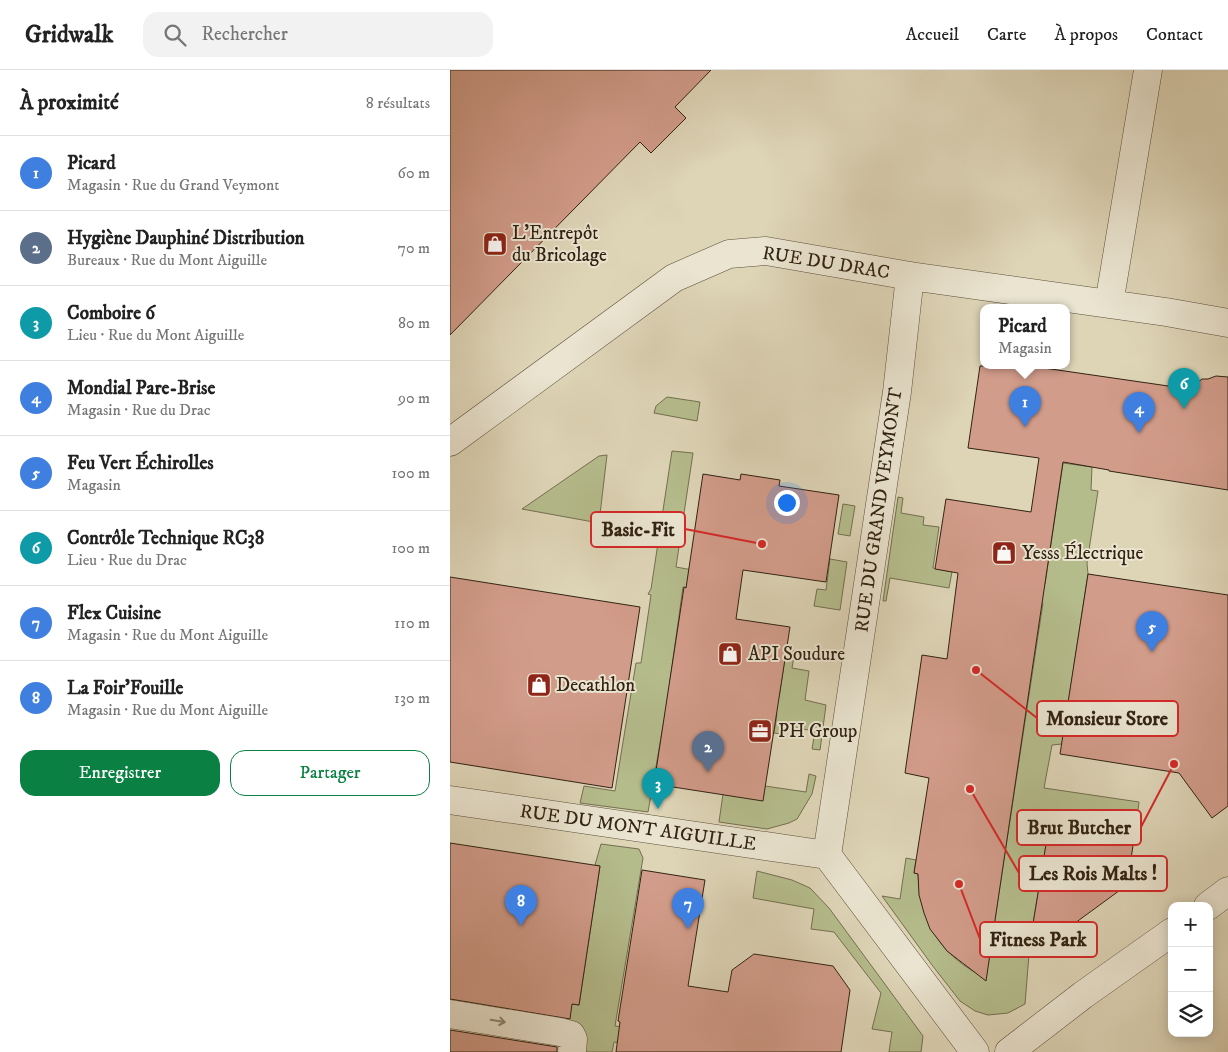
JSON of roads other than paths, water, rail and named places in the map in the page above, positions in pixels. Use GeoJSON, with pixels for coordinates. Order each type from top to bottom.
{"type":"FeatureCollection","features":[{"type":"Feature","properties":{"kind":"street"},"geometry":{"type":"LineString","coordinates":[[1109,304],[1148,70]]}},
{"type":"Feature","properties":{"kind":"street","name":"RUE DU DRAC"},"geometry":{"type":"LineString","coordinates":[[450,442],[674,278],[729,254],[766,251],[910,276],[1228,323]]}},
{"type":"Feature","properties":{"kind":"street","name":"RUE DU GRAND VEYMONT"},"geometry":{"type":"LineString","coordinates":[[827,856],[897,392],[910,276]]}},
{"type":"Feature","properties":{"kind":"street","name":"RUE DU MONT AIGUILLE"},"geometry":{"type":"LineString","coordinates":[[450,800],[827,856]]}},
{"type":"Feature","properties":{"kind":"street"},"geometry":{"type":"LineString","coordinates":[[827,856],[975,1052]]}},
{"type":"Feature","properties":{"kind":"street"},"geometry":{"type":"LineString","coordinates":[[1213,902],[1228,891]]}},
{"type":"Feature","properties":{"kind":"street"},"geometry":{"type":"LineString","coordinates":[[1009,1052],[1083,995],[1168,935]]}},
{"type":"Feature","properties":{"kind":"street"},"geometry":{"type":"LineString","coordinates":[[450,1014],[571,1035],[573,1039],[572,1052]]}},
{"type":"Feature","properties":{"kind":"place","name":"L'Entrepôt du Bricolage"},"geometry":{"type":"Point","coordinates":[495,244]}},
{"type":"Feature","properties":{"kind":"place","name":"Contrôle Technique RC38"},"geometry":{"type":"Point","coordinates":[1184,409]}},
{"type":"Feature","properties":{"kind":"place","name":"Picard"},"geometry":{"type":"Point","coordinates":[1025,427]}},
{"type":"Feature","properties":{"kind":"place","name":"Mondial Pare-Brise"},"geometry":{"type":"Point","coordinates":[1139,433]}},
{"type":"Feature","properties":{"kind":"place","name":"Basic-Fit"},"geometry":{"type":"Point","coordinates":[762,544]}},
{"type":"Feature","properties":{"kind":"place","name":"Yesss Électrique"},"geometry":{"type":"Point","coordinates":[1004,553]}},
{"type":"Feature","properties":{"kind":"place","name":"Feu Vert Échirolles"},"geometry":{"type":"Point","coordinates":[1152,652]}},
{"type":"Feature","properties":{"kind":"place","name":"API Soudure"},"geometry":{"type":"Point","coordinates":[730,654]}},
{"type":"Feature","properties":{"kind":"place","name":"Monsieur Store"},"geometry":{"type":"Point","coordinates":[976,670]}},
{"type":"Feature","properties":{"kind":"place","name":"Decathlon"},"geometry":{"type":"Point","coordinates":[539,685]}},
{"type":"Feature","properties":{"kind":"place","name":"PH Group"},"geometry":{"type":"Point","coordinates":[760,731]}},
{"type":"Feature","properties":{"kind":"place","name":"Brut Butcher"},"geometry":{"type":"Point","coordinates":[1174,764]}},
{"type":"Feature","properties":{"kind":"place","name":"Hygiène Dauphiné Distribution"},"geometry":{"type":"Point","coordinates":[708,772]}},
{"type":"Feature","properties":{"kind":"place","name":"Les Rois Malts !"},"geometry":{"type":"Point","coordinates":[970,789]}},
{"type":"Feature","properties":{"kind":"place","name":"Comboire 6"},"geometry":{"type":"Point","coordinates":[658,809]}},
{"type":"Feature","properties":{"kind":"place","name":"Fitness Park"},"geometry":{"type":"Point","coordinates":[959,884]}},
{"type":"Feature","properties":{"kind":"place","name":"La Foir'Fouille"},"geometry":{"type":"Point","coordinates":[521,926]}},
{"type":"Feature","properties":{"kind":"place","name":"Flex Cuisine"},"geometry":{"type":"Point","coordinates":[688,929]}}]}
